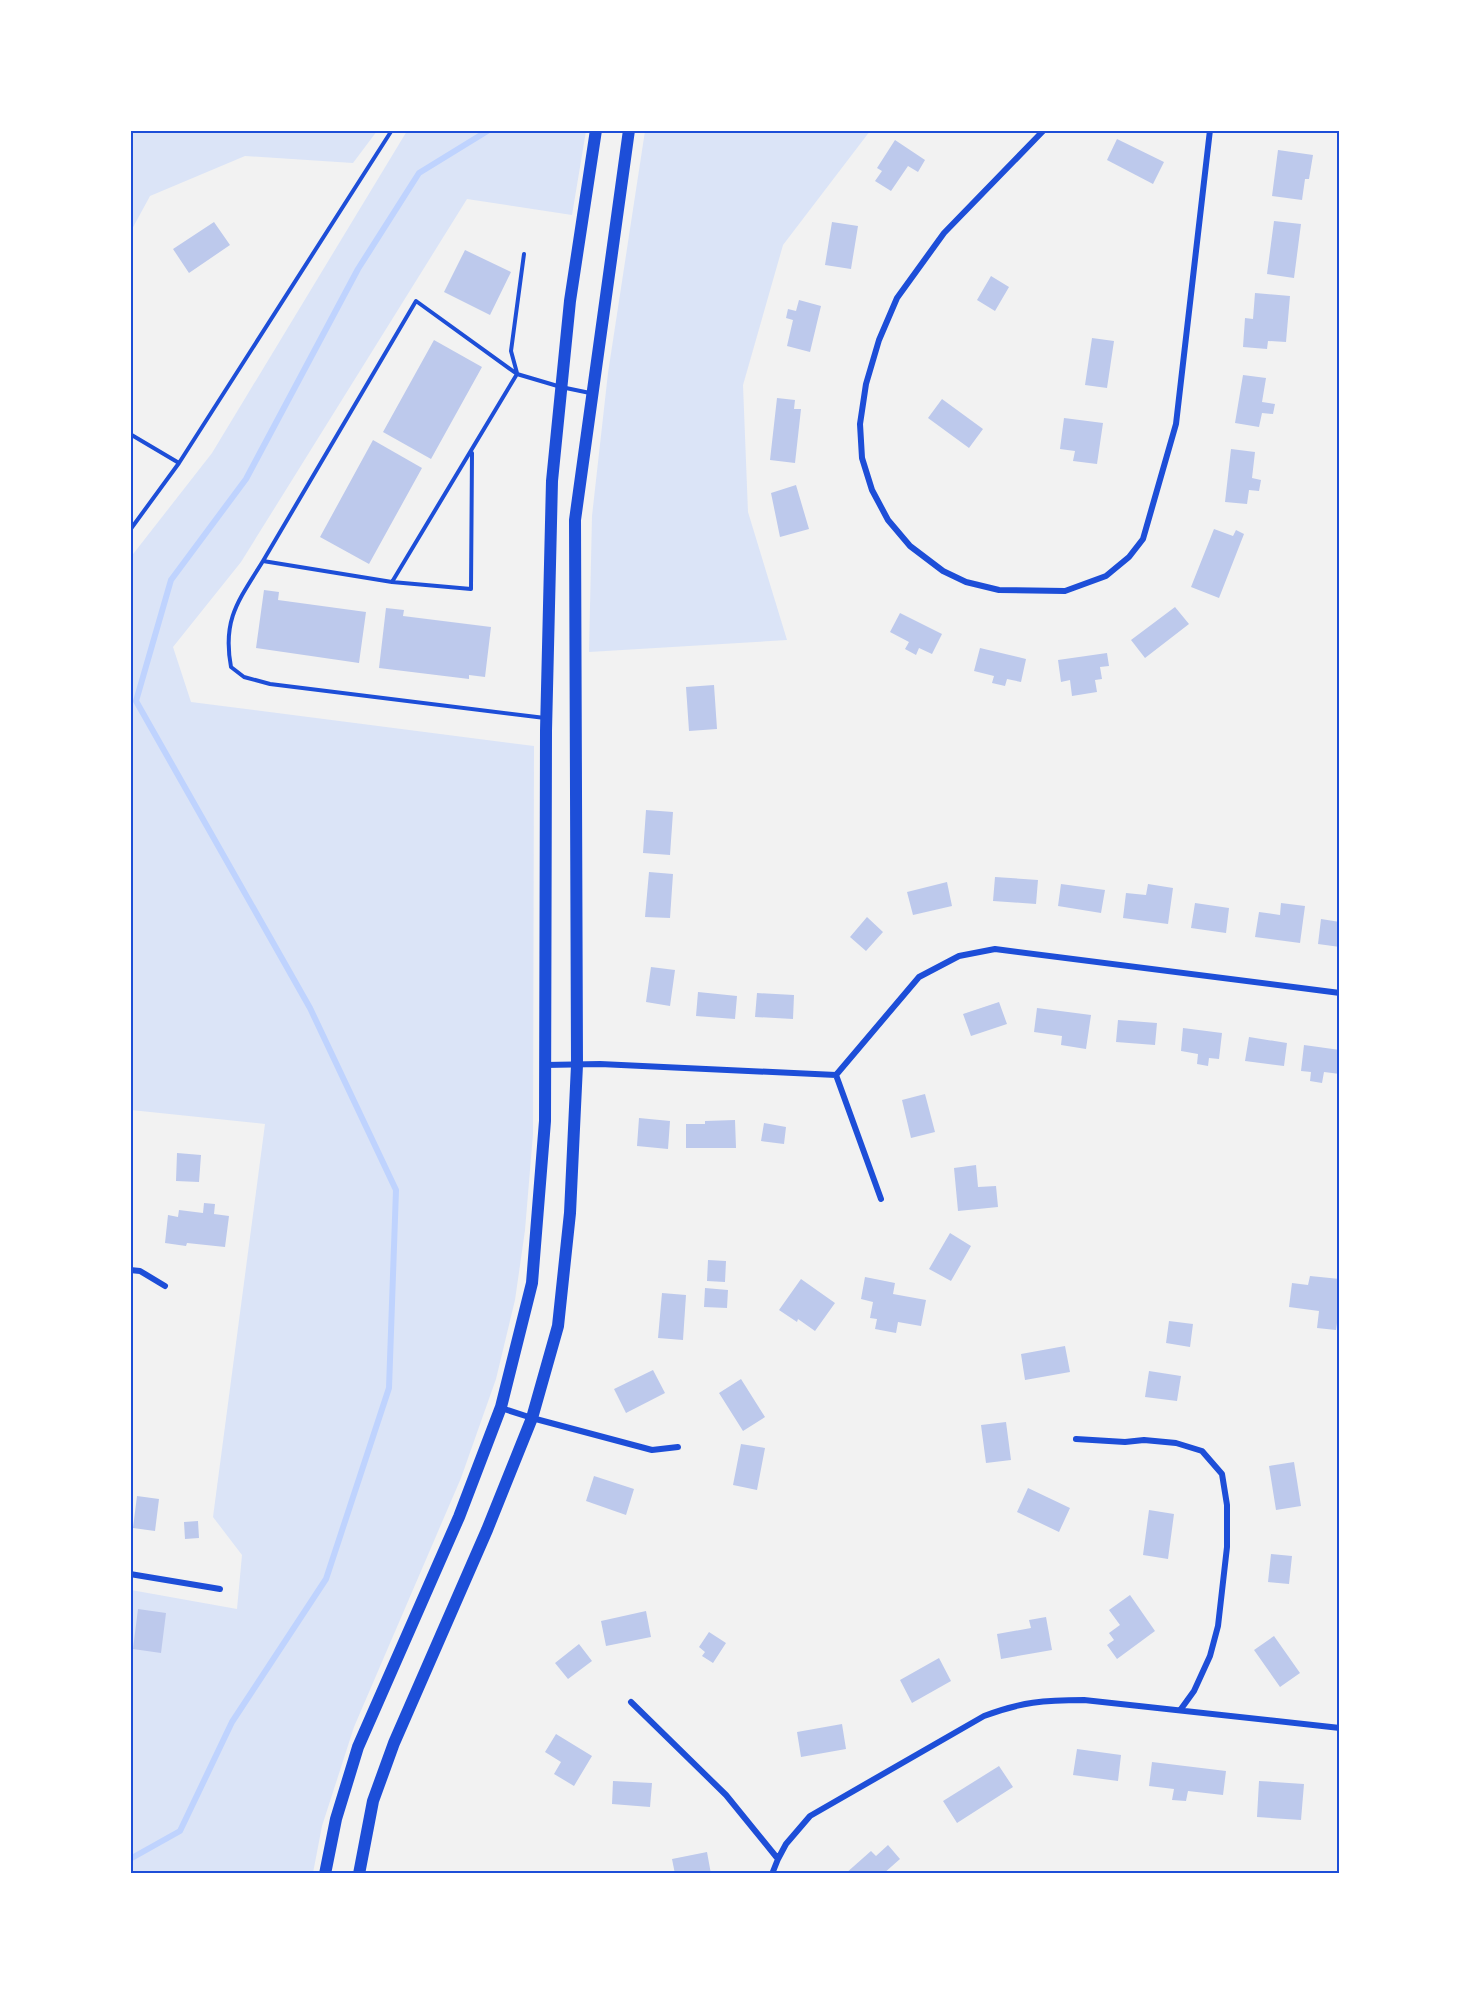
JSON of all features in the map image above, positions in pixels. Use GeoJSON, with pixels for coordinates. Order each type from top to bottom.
{"type":"FeatureCollection","features":[{"type":"Feature","properties":{"kind":"main road"},"geometry":{"type":"LineString","coordinates":[[325,1874],[336,1819],[358,1747],[459,1517],[501,1407],[532,1283],[545,1121],[546,718],[552,481],[570,301],[596,130]]}},
{"type":"Feature","properties":{"kind":"main road"},"geometry":{"type":"LineString","coordinates":[[359,1874],[373,1801],[394,1743],[487,1530],[532,1418],[558,1326],[570,1213],[577,1065],[575,520],[629,130]]}},
{"type":"Feature","properties":{"kind":"street"},"geometry":{"type":"LineString","coordinates":[[1044,130],[944,233],[897,298],[879,340],[866,384],[860,424],[862,458],[872,490],[888,520],[909,546],[944,571],[966,582],[999,590],[1065,591],[1106,576],[1129,557],[1143,539],[1176,424],[1210,130]]}},
{"type":"Feature","properties":{"kind":"street"},"geometry":{"type":"LineString","coordinates":[[836,1075],[919,977],[959,956],[995,949],[1340,993]]}},
{"type":"Feature","properties":{"kind":"street"},"geometry":{"type":"LineString","coordinates":[[544,1065],[836,1075]]}},
{"type":"Feature","properties":{"kind":"street"},"geometry":{"type":"LineString","coordinates":[[836,1075],[881,1199]]}},
{"type":"Feature","properties":{"kind":"street"},"geometry":{"type":"LineString","coordinates":[[130,1270],[140,1271],[165,1286]]}},
{"type":"Feature","properties":{"kind":"street"},"geometry":{"type":"LineString","coordinates":[[501,1407],[532,1418],[652,1450],[678,1447]]}},
{"type":"Feature","properties":{"kind":"street"},"geometry":{"type":"LineString","coordinates":[[1076,1439],[1176,1443],[1202,1451],[1222,1474],[1227,1505],[1227,1547],[1218,1626],[1210,1656],[1194,1691],[1181,1709]]}},
{"type":"Feature","properties":{"kind":"street"},"geometry":{"type":"LineString","coordinates":[[130,1574],[220,1589]]}},
{"type":"Feature","properties":{"kind":"street"},"geometry":{"type":"LineString","coordinates":[[772,1874],[786,1844],[810,1816],[992,1713],[1007,1707],[1042,1700],[1084,1700],[1340,1728]]}},
{"type":"Feature","properties":{"kind":"street"},"geometry":{"type":"LineString","coordinates":[[631,1702],[726,1795],[778,1859]]}},
{"type":"Feature","properties":{"kind":"lane"},"geometry":{"type":"LineString","coordinates":[[130,530],[178,463],[392,130]]}},
{"type":"Feature","properties":{"kind":"lane"},"geometry":{"type":"LineString","coordinates":[[392,582],[517,374],[511,351],[524,254]]}},
{"type":"Feature","properties":{"kind":"lane"},"geometry":{"type":"LineString","coordinates":[[546,718],[270,684],[244,677],[231,667],[227,646],[229,626],[237,604],[416,301],[517,374],[593,394]]}},
{"type":"Feature","properties":{"kind":"lane"},"geometry":{"type":"LineString","coordinates":[[130,434],[178,463]]}},
{"type":"Feature","properties":{"kind":"lane"},"geometry":{"type":"LineString","coordinates":[[263,561],[392,582],[471,589],[472,450]]}},
{"type":"Feature","properties":{"kind":"shaded area"},"geometry":{"type":"Polygon","coordinates":[[[131,130],[377,131],[353,163],[245,156],[150,196],[131,231],[131,130]]]}},
{"type":"Feature","properties":{"kind":"shaded area"},"geometry":{"type":"Polygon","coordinates":[[[407,131],[586,131],[572,215],[467,199],[241,562],[173,647],[191,702],[534,746],[533,1134],[525,1230],[515,1300],[496,1379],[461,1478],[354,1727],[322,1826],[313,1873],[131,1873],[131,1590],[237,1609],[242,1555],[213,1517],[265,1124],[131,1110],[130,558],[212,453],[407,131]]]}},
{"type":"Feature","properties":{"kind":"shaded area"},"geometry":{"type":"Polygon","coordinates":[[[645,131],[870,131],[783,245],[743,385],[748,512],[787,640],[589,652],[592,516],[608,373],[645,131]]]}},
{"type":"Feature","properties":{"kind":"building"},"geometry":{"type":"Polygon","coordinates":[[[1117,139],[1164,162],[1153,184],[1107,160],[1117,139]]]}},
{"type":"Feature","properties":{"kind":"building"},"geometry":{"type":"Polygon","coordinates":[[[895,140],[925,160],[918,172],[908,166],[891,191],[875,181],[882,171],[877,168],[895,140]]]}},
{"type":"Feature","properties":{"kind":"building"},"geometry":{"type":"Polygon","coordinates":[[[1278,150],[1313,155],[1309,179],[1305,179],[1302,200],[1272,196],[1278,150]]]}},
{"type":"Feature","properties":{"kind":"building"},"geometry":{"type":"Polygon","coordinates":[[[1274,221],[1301,224],[1294,278],[1267,274],[1274,221]]]}},
{"type":"Feature","properties":{"kind":"building"},"geometry":{"type":"Polygon","coordinates":[[[214,222],[230,245],[189,273],[173,249],[214,222]]]}},
{"type":"Feature","properties":{"kind":"building"},"geometry":{"type":"Polygon","coordinates":[[[832,222],[858,226],[851,269],[825,265],[832,222]]]}},
{"type":"Feature","properties":{"kind":"building"},"geometry":{"type":"Polygon","coordinates":[[[465,250],[511,272],[490,315],[444,292],[465,250]]]}},
{"type":"Feature","properties":{"kind":"building"},"geometry":{"type":"Polygon","coordinates":[[[991,276],[1009,287],[995,311],[977,300],[991,276]]]}},
{"type":"Feature","properties":{"kind":"building"},"geometry":{"type":"Polygon","coordinates":[[[1255,293],[1290,296],[1286,342],[1268,341],[1267,349],[1243,347],[1245,318],[1253,319],[1255,293]]]}},
{"type":"Feature","properties":{"kind":"building"},"geometry":{"type":"Polygon","coordinates":[[[799,300],[821,306],[810,352],[787,346],[793,320],[786,318],[788,309],[796,311],[799,300]]]}},
{"type":"Feature","properties":{"kind":"building"},"geometry":{"type":"Polygon","coordinates":[[[1092,338],[1114,341],[1107,388],[1085,385],[1092,338]]]}},
{"type":"Feature","properties":{"kind":"building"},"geometry":{"type":"Polygon","coordinates":[[[434,340],[482,367],[431,459],[383,432],[434,340]]]}},
{"type":"Feature","properties":{"kind":"building"},"geometry":{"type":"Polygon","coordinates":[[[1243,375],[1266,378],[1262,402],[1275,404],[1273,414],[1262,413],[1259,427],[1235,423],[1243,375]]]}},
{"type":"Feature","properties":{"kind":"building"},"geometry":{"type":"Polygon","coordinates":[[[777,398],[795,400],[794,409],[801,409],[795,463],[770,460],[777,398]]]}},
{"type":"Feature","properties":{"kind":"building"},"geometry":{"type":"Polygon","coordinates":[[[942,399],[983,429],[969,448],[928,418],[942,399]]]}},
{"type":"Feature","properties":{"kind":"building"},"geometry":{"type":"Polygon","coordinates":[[[1064,418],[1103,423],[1097,464],[1073,461],[1075,451],[1060,449],[1064,418]]]}},
{"type":"Feature","properties":{"kind":"building"},"geometry":{"type":"Polygon","coordinates":[[[373,440],[422,468],[369,564],[320,537],[373,440]]]}},
{"type":"Feature","properties":{"kind":"building"},"geometry":{"type":"Polygon","coordinates":[[[1231,449],[1255,452],[1252,478],[1261,480],[1259,491],[1249,490],[1247,504],[1225,502],[1231,449]]]}},
{"type":"Feature","properties":{"kind":"building"},"geometry":{"type":"Polygon","coordinates":[[[796,485],[809,529],[780,537],[771,493],[796,485]]]}},
{"type":"Feature","properties":{"kind":"building"},"geometry":{"type":"Polygon","coordinates":[[[1214,529],[1233,536],[1236,530],[1244,534],[1219,598],[1191,587],[1214,529]]]}},
{"type":"Feature","properties":{"kind":"building"},"geometry":{"type":"Polygon","coordinates":[[[264,590],[279,592],[278,600],[366,612],[359,663],[256,648],[264,590]]]}},
{"type":"Feature","properties":{"kind":"building"},"geometry":{"type":"Polygon","coordinates":[[[1175,607],[1189,624],[1145,658],[1131,640],[1175,607]]]}},
{"type":"Feature","properties":{"kind":"building"},"geometry":{"type":"Polygon","coordinates":[[[386,608],[404,610],[403,616],[491,627],[485,677],[469,675],[469,679],[379,668],[386,608]]]}},
{"type":"Feature","properties":{"kind":"building"},"geometry":{"type":"Polygon","coordinates":[[[900,613],[942,634],[932,654],[919,648],[916,655],[905,649],[909,642],[890,632],[900,613]]]}},
{"type":"Feature","properties":{"kind":"building"},"geometry":{"type":"Polygon","coordinates":[[[980,648],[1026,659],[1021,682],[1007,679],[1005,686],[992,683],[994,676],[974,671],[980,648]]]}},
{"type":"Feature","properties":{"kind":"building"},"geometry":{"type":"Polygon","coordinates":[[[1107,653],[1109,666],[1100,667],[1102,679],[1095,680],[1097,692],[1072,696],[1070,680],[1061,682],[1058,660],[1107,653]]]}},
{"type":"Feature","properties":{"kind":"building"},"geometry":{"type":"Polygon","coordinates":[[[714,685],[717,729],[689,731],[686,687],[714,685]]]}},
{"type":"Feature","properties":{"kind":"building"},"geometry":{"type":"Polygon","coordinates":[[[646,810],[673,812],[670,855],[643,853],[646,810]]]}},
{"type":"Feature","properties":{"kind":"building"},"geometry":{"type":"Polygon","coordinates":[[[649,872],[673,874],[670,918],[645,917],[649,872]]]}},
{"type":"Feature","properties":{"kind":"building"},"geometry":{"type":"Polygon","coordinates":[[[995,877],[1038,880],[1036,904],[993,901],[995,877]]]}},
{"type":"Feature","properties":{"kind":"building"},"geometry":{"type":"Polygon","coordinates":[[[947,882],[952,906],[913,915],[907,892],[947,882]]]}},
{"type":"Feature","properties":{"kind":"building"},"geometry":{"type":"Polygon","coordinates":[[[1061,884],[1105,890],[1101,913],[1058,906],[1061,884]]]}},
{"type":"Feature","properties":{"kind":"building"},"geometry":{"type":"Polygon","coordinates":[[[1148,884],[1173,888],[1168,924],[1123,918],[1126,893],[1146,895],[1148,884]]]}},
{"type":"Feature","properties":{"kind":"building"},"geometry":{"type":"Polygon","coordinates":[[[1195,903],[1229,908],[1226,933],[1191,928],[1195,903]]]}},
{"type":"Feature","properties":{"kind":"building"},"geometry":{"type":"Polygon","coordinates":[[[1281,903],[1305,906],[1300,943],[1255,937],[1259,912],[1280,915],[1281,903]]]}},
{"type":"Feature","properties":{"kind":"building"},"geometry":{"type":"Polygon","coordinates":[[[867,917],[883,932],[866,951],[850,937],[867,917]]]}},
{"type":"Feature","properties":{"kind":"building"},"geometry":{"type":"Polygon","coordinates":[[[1321,919],[1340,922],[1340,947],[1318,944],[1321,919]]]}},
{"type":"Feature","properties":{"kind":"building"},"geometry":{"type":"Polygon","coordinates":[[[651,967],[675,970],[670,1006],[646,1002],[651,967]]]}},
{"type":"Feature","properties":{"kind":"building"},"geometry":{"type":"Polygon","coordinates":[[[698,992],[737,996],[735,1019],[696,1016],[698,992]]]}},
{"type":"Feature","properties":{"kind":"building"},"geometry":{"type":"Polygon","coordinates":[[[757,993],[794,995],[793,1019],[755,1017],[757,993]]]}},
{"type":"Feature","properties":{"kind":"building"},"geometry":{"type":"Polygon","coordinates":[[[999,1002],[1007,1024],[971,1036],[963,1014],[999,1002]]]}},
{"type":"Feature","properties":{"kind":"building"},"geometry":{"type":"Polygon","coordinates":[[[1037,1008],[1091,1015],[1086,1049],[1061,1045],[1062,1036],[1034,1032],[1037,1008]]]}},
{"type":"Feature","properties":{"kind":"building"},"geometry":{"type":"Polygon","coordinates":[[[1118,1020],[1157,1023],[1155,1045],[1116,1042],[1118,1020]]]}},
{"type":"Feature","properties":{"kind":"building"},"geometry":{"type":"Polygon","coordinates":[[[1183,1028],[1222,1033],[1219,1059],[1209,1058],[1208,1066],[1197,1064],[1198,1054],[1181,1051],[1183,1028]]]}},
{"type":"Feature","properties":{"kind":"building"},"geometry":{"type":"Polygon","coordinates":[[[1249,1037],[1287,1043],[1284,1066],[1245,1061],[1249,1037]]]}},
{"type":"Feature","properties":{"kind":"building"},"geometry":{"type":"Polygon","coordinates":[[[1304,1045],[1340,1050],[1340,1074],[1324,1072],[1322,1083],[1310,1081],[1311,1072],[1301,1071],[1304,1045]]]}},
{"type":"Feature","properties":{"kind":"building"},"geometry":{"type":"Polygon","coordinates":[[[925,1094],[935,1132],[911,1138],[902,1100],[925,1094]]]}},
{"type":"Feature","properties":{"kind":"building"},"geometry":{"type":"Polygon","coordinates":[[[639,1118],[670,1121],[668,1149],[637,1146],[639,1118]]]}},
{"type":"Feature","properties":{"kind":"building"},"geometry":{"type":"Polygon","coordinates":[[[735,1120],[736,1148],[686,1148],[686,1124],[735,1120]]]}},
{"type":"Feature","properties":{"kind":"building"},"geometry":{"type":"Polygon","coordinates":[[[764,1123],[786,1127],[784,1144],[761,1141],[764,1123]]]}},
{"type":"Feature","properties":{"kind":"building"},"geometry":{"type":"Polygon","coordinates":[[[177,1153],[201,1155],[199,1182],[176,1181],[177,1153]]]}},
{"type":"Feature","properties":{"kind":"building"},"geometry":{"type":"Polygon","coordinates":[[[976,1165],[978,1187],[996,1186],[998,1207],[958,1211],[954,1168],[976,1165]]]}},
{"type":"Feature","properties":{"kind":"building"},"geometry":{"type":"Polygon","coordinates":[[[204,1203],[215,1204],[214,1214],[229,1216],[225,1247],[165,1243],[168,1215],[178,1217],[179,1210],[203,1213],[204,1203]]]}},
{"type":"Feature","properties":{"kind":"building"},"geometry":{"type":"Polygon","coordinates":[[[950,1233],[971,1246],[951,1281],[929,1269],[950,1233]]]}},
{"type":"Feature","properties":{"kind":"building"},"geometry":{"type":"Polygon","coordinates":[[[708,1260],[726,1261],[725,1282],[707,1281],[708,1260]]]}},
{"type":"Feature","properties":{"kind":"building"},"geometry":{"type":"Polygon","coordinates":[[[1310,1276],[1340,1279],[1336,1330],[1317,1328],[1319,1311],[1289,1307],[1292,1283],[1308,1285],[1310,1276]]]}},
{"type":"Feature","properties":{"kind":"building"},"geometry":{"type":"Polygon","coordinates":[[[865,1277],[895,1283],[893,1294],[926,1300],[921,1326],[898,1322],[896,1333],[875,1329],[877,1319],[870,1318],[873,1302],[861,1299],[865,1277]]]}},
{"type":"Feature","properties":{"kind":"building"},"geometry":{"type":"Polygon","coordinates":[[[801,1279],[835,1303],[815,1331],[779,1310],[801,1279]]]}},
{"type":"Feature","properties":{"kind":"building"},"geometry":{"type":"Polygon","coordinates":[[[705,1288],[728,1290],[727,1308],[704,1307],[705,1288]]]}},
{"type":"Feature","properties":{"kind":"building"},"geometry":{"type":"Polygon","coordinates":[[[662,1293],[686,1295],[683,1340],[658,1338],[662,1293]]]}},
{"type":"Feature","properties":{"kind":"building"},"geometry":{"type":"Polygon","coordinates":[[[1169,1321],[1193,1324],[1190,1347],[1166,1343],[1169,1321]]]}},
{"type":"Feature","properties":{"kind":"building"},"geometry":{"type":"Polygon","coordinates":[[[1065,1346],[1070,1372],[1025,1380],[1021,1354],[1065,1346]]]}},
{"type":"Feature","properties":{"kind":"building"},"geometry":{"type":"Polygon","coordinates":[[[653,1370],[665,1393],[626,1413],[614,1389],[653,1370]]]}},
{"type":"Feature","properties":{"kind":"building"},"geometry":{"type":"Polygon","coordinates":[[[1149,1371],[1181,1376],[1177,1401],[1145,1397],[1149,1371]]]}},
{"type":"Feature","properties":{"kind":"building"},"geometry":{"type":"Polygon","coordinates":[[[741,1379],[765,1417],[743,1431],[719,1393],[741,1379]]]}},
{"type":"Feature","properties":{"kind":"building"},"geometry":{"type":"Polygon","coordinates":[[[1006,1422],[1011,1460],[986,1463],[981,1425],[1006,1422]]]}},
{"type":"Feature","properties":{"kind":"building"},"geometry":{"type":"Polygon","coordinates":[[[741,1444],[765,1448],[757,1490],[733,1485],[741,1444]]]}},
{"type":"Feature","properties":{"kind":"building"},"geometry":{"type":"Polygon","coordinates":[[[1294,1462],[1301,1506],[1276,1510],[1269,1466],[1294,1462]]]}},
{"type":"Feature","properties":{"kind":"building"},"geometry":{"type":"Polygon","coordinates":[[[594,1476],[634,1489],[626,1515],[586,1501],[594,1476]]]}},
{"type":"Feature","properties":{"kind":"building"},"geometry":{"type":"Polygon","coordinates":[[[1028,1488],[1070,1508],[1059,1532],[1017,1512],[1028,1488]]]}},
{"type":"Feature","properties":{"kind":"building"},"geometry":{"type":"Polygon","coordinates":[[[137,1496],[159,1499],[155,1531],[133,1528],[137,1496]]]}},
{"type":"Feature","properties":{"kind":"building"},"geometry":{"type":"Polygon","coordinates":[[[1149,1510],[1174,1514],[1168,1559],[1143,1555],[1149,1510]]]}},
{"type":"Feature","properties":{"kind":"building"},"geometry":{"type":"Polygon","coordinates":[[[198,1521],[199,1538],[185,1539],[184,1522],[198,1521]]]}},
{"type":"Feature","properties":{"kind":"building"},"geometry":{"type":"Polygon","coordinates":[[[1271,1554],[1292,1556],[1289,1584],[1268,1582],[1271,1554]]]}},
{"type":"Feature","properties":{"kind":"building"},"geometry":{"type":"Polygon","coordinates":[[[1130,1595],[1155,1631],[1117,1659],[1107,1645],[1114,1640],[1109,1633],[1120,1625],[1109,1610],[1130,1595]]]}},
{"type":"Feature","properties":{"kind":"building"},"geometry":{"type":"Polygon","coordinates":[[[138,1609],[166,1613],[161,1653],[133,1649],[138,1609]]]}},
{"type":"Feature","properties":{"kind":"building"},"geometry":{"type":"Polygon","coordinates":[[[646,1611],[651,1637],[606,1646],[601,1621],[646,1611]]]}},
{"type":"Feature","properties":{"kind":"building"},"geometry":{"type":"Polygon","coordinates":[[[1046,1617],[1052,1650],[1001,1659],[997,1634],[1031,1628],[1029,1620],[1046,1617]]]}},
{"type":"Feature","properties":{"kind":"building"},"geometry":{"type":"Polygon","coordinates":[[[709,1632],[726,1643],[713,1663],[702,1656],[705,1652],[699,1647],[709,1632]]]}},
{"type":"Feature","properties":{"kind":"building"},"geometry":{"type":"Polygon","coordinates":[[[1274,1636],[1300,1673],[1280,1687],[1254,1650],[1274,1636]]]}},
{"type":"Feature","properties":{"kind":"building"},"geometry":{"type":"Polygon","coordinates":[[[579,1644],[592,1661],[568,1679],[555,1663],[579,1644]]]}},
{"type":"Feature","properties":{"kind":"building"},"geometry":{"type":"Polygon","coordinates":[[[939,1658],[951,1681],[912,1703],[900,1680],[939,1658]]]}},
{"type":"Feature","properties":{"kind":"building"},"geometry":{"type":"Polygon","coordinates":[[[842,1724],[846,1749],[801,1757],[797,1732],[842,1724]]]}},
{"type":"Feature","properties":{"kind":"building"},"geometry":{"type":"Polygon","coordinates":[[[556,1734],[592,1756],[574,1786],[554,1774],[561,1762],[545,1752],[556,1734]]]}},
{"type":"Feature","properties":{"kind":"building"},"geometry":{"type":"Polygon","coordinates":[[[1077,1749],[1121,1755],[1118,1781],[1073,1775],[1077,1749]]]}},
{"type":"Feature","properties":{"kind":"building"},"geometry":{"type":"Polygon","coordinates":[[[1152,1762],[1226,1771],[1223,1795],[1188,1791],[1186,1801],[1172,1800],[1174,1789],[1149,1786],[1152,1762]]]}},
{"type":"Feature","properties":{"kind":"building"},"geometry":{"type":"Polygon","coordinates":[[[999,1766],[1013,1787],[957,1823],[943,1801],[999,1766]]]}},
{"type":"Feature","properties":{"kind":"building"},"geometry":{"type":"Polygon","coordinates":[[[613,1781],[652,1783],[650,1807],[612,1804],[613,1781]]]}},
{"type":"Feature","properties":{"kind":"building"},"geometry":{"type":"Polygon","coordinates":[[[1259,1781],[1304,1784],[1301,1820],[1257,1817],[1259,1781]]]}},
{"type":"Feature","properties":{"kind":"building"},"geometry":{"type":"Polygon","coordinates":[[[888,1845],[900,1859],[883,1874],[845,1874],[871,1851],[876,1856],[888,1845]]]}},
{"type":"Feature","properties":{"kind":"building"},"geometry":{"type":"Polygon","coordinates":[[[707,1852],[711,1874],[675,1874],[672,1859],[707,1852]]]}},
{"type":"Feature","properties":{"kind":"waterway"},"geometry":{"type":"LineString","coordinates":[[130,1859],[180,1831],[232,1722],[326,1579],[389,1388],[396,1190],[310,1008],[136,701],[171,580],[246,479],[358,269],[419,173],[489,130]]}}]}
